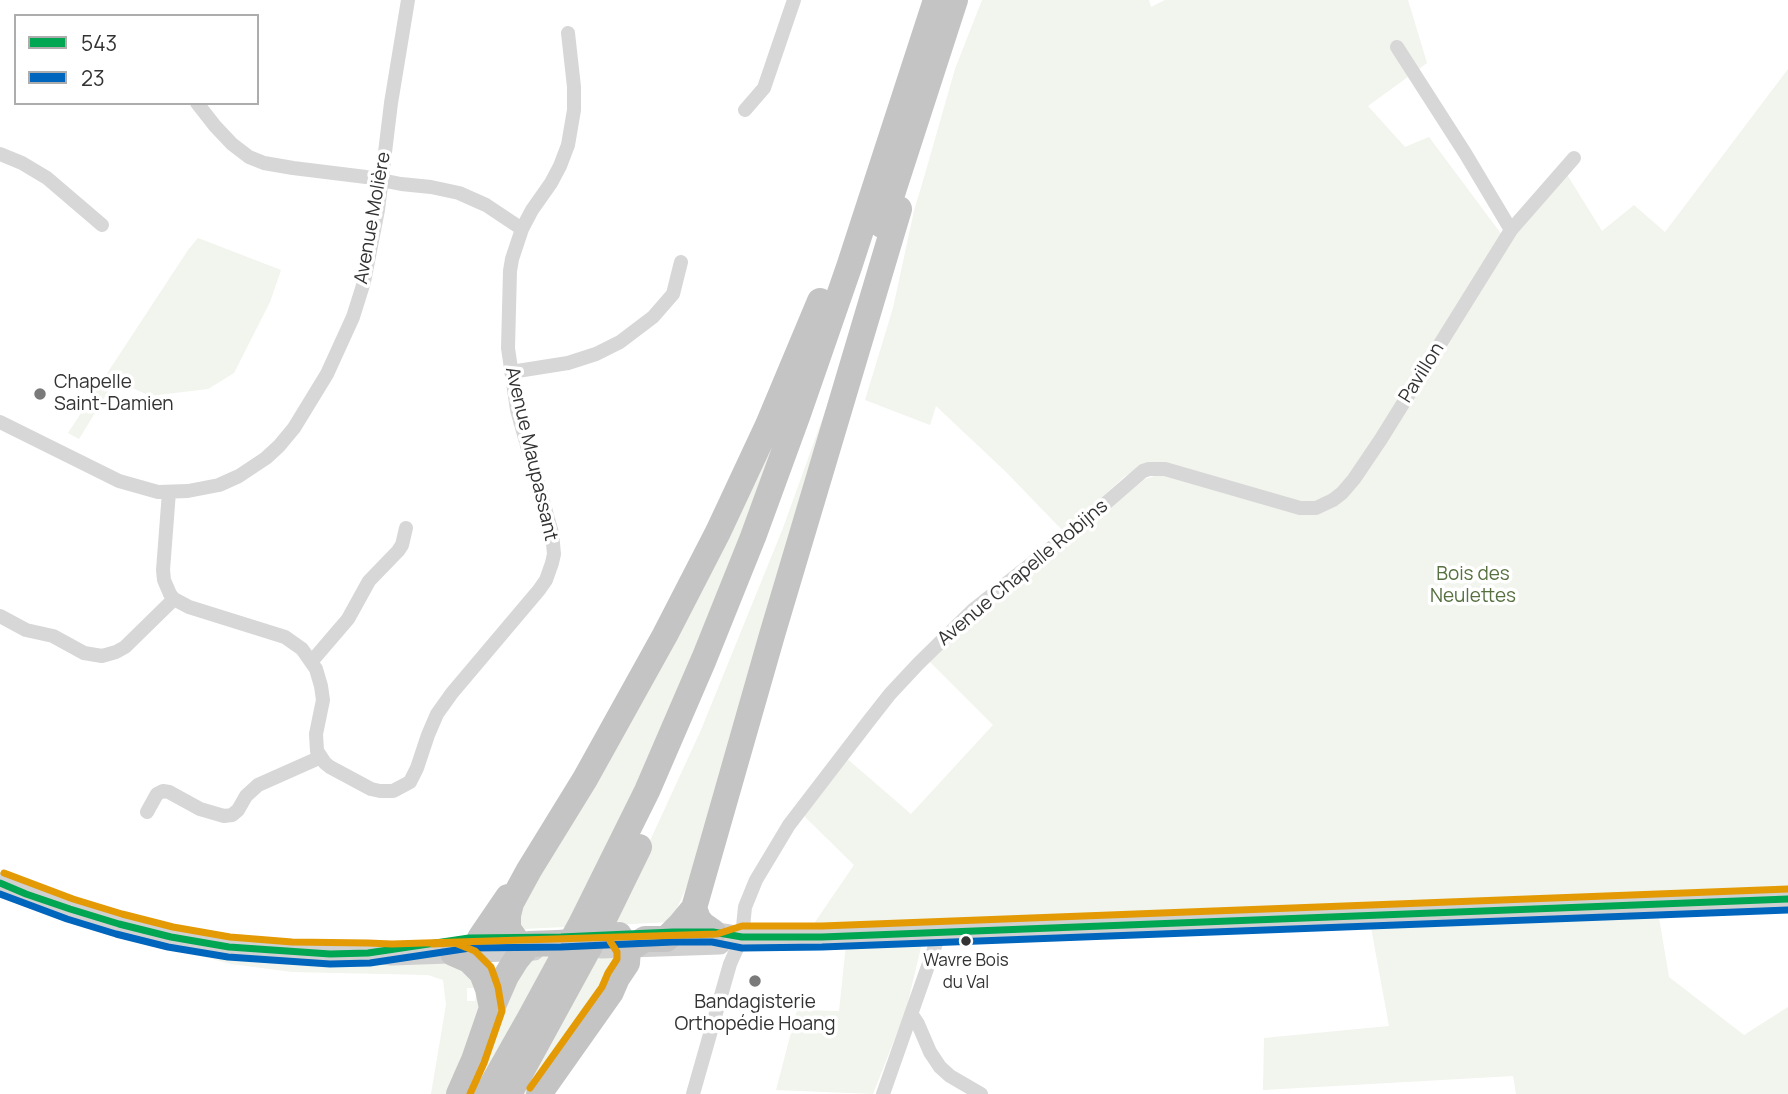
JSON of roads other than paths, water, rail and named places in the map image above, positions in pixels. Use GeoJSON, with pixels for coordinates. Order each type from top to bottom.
{"type":"FeatureCollection","features":[{"type":"Feature","properties":{"kind":"highway"},"geometry":{"type":"LineString","coordinates":[[509,1094],[597,933],[663,796],[721,664],[783,506],[895,155],[936,0]]}},
{"type":"Feature","properties":{"kind":"highway"},"geometry":{"type":"LineString","coordinates":[[487,1094],[605,876],[704,659],[758,525],[849,267],[955,0]]}},
{"type":"Feature","properties":{"kind":"highway"},"geometry":{"type":"LineString","coordinates":[[519,944],[508,929],[511,903],[659,647],[718,532],[794,364],[837,258],[871,163],[895,155]]}},
{"type":"Feature","properties":{"kind":"highway"},"geometry":{"type":"LineString","coordinates":[[519,944],[666,939],[694,908],[906,184],[895,155]]}},
{"type":"Feature","properties":{"kind":"highway"},"geometry":{"type":"LineString","coordinates":[[480,938],[528,870]]}},
{"type":"Feature","properties":{"kind":"highway"},"geometry":{"type":"LineString","coordinates":[[694,908],[698,919],[713,932]]}},
{"type":"Feature","properties":{"kind":"highway"},"geometry":{"type":"LineString","coordinates":[[539,1094],[611,992],[622,982],[618,941]]}},
{"type":"Feature","properties":{"kind":"highway"},"geometry":{"type":"LineString","coordinates":[[459,1094],[519,944]]}},
{"type":"Feature","properties":{"kind":"highway"},"geometry":{"type":"LineString","coordinates":[[453,953],[469,960],[482,973],[492,1008]]}},
{"type":"Feature","properties":{"kind":"main road"},"geometry":{"type":"LineString","coordinates":[[0,883],[118,924],[229,947],[292,953],[392,955],[453,953],[519,944]]}},
{"type":"Feature","properties":{"kind":"main road"},"geometry":{"type":"LineString","coordinates":[[673,932],[713,932],[742,937],[821,937],[1788,900]]}},
{"type":"Feature","properties":{"kind":"main road"},"geometry":{"type":"LineString","coordinates":[[618,941],[719,944],[742,937]]}},
{"type":"Feature","properties":{"kind":"main road"},"geometry":{"type":"LineString","coordinates":[[368,953],[469,938],[519,944]]}},
{"type":"Feature","properties":{"kind":"street","name":"Avenue Molière"},"geometry":{"type":"LineString","coordinates":[[0,422],[119,481],[169,492],[206,488],[239,476],[279,446],[294,428],[327,374],[353,317],[370,260],[408,0]]}},
{"type":"Feature","properties":{"kind":"street"},"geometry":{"type":"LineString","coordinates":[[746,110],[764,88],[794,0]]}},
{"type":"Feature","properties":{"kind":"street","name":"Avenue Maupassant"},"geometry":{"type":"LineString","coordinates":[[321,757],[330,767],[380,792],[393,791],[410,782],[437,714],[539,590],[550,571],[554,554],[552,533],[517,410],[510,372],[510,271],[522,229],[551,183],[568,145],[574,110],[574,87],[568,33]]}},
{"type":"Feature","properties":{"kind":"street"},"geometry":{"type":"LineString","coordinates":[[1397,47],[1511,230]]}},
{"type":"Feature","properties":{"kind":"street"},"geometry":{"type":"LineString","coordinates":[[198,105],[232,144],[249,157],[264,163],[458,193],[486,205],[522,229]]}},
{"type":"Feature","properties":{"kind":"street"},"geometry":{"type":"LineString","coordinates":[[0,154],[47,178],[102,225]]}},
{"type":"Feature","properties":{"kind":"street","name":"Pavillon"},"geometry":{"type":"LineString","coordinates":[[1322,506],[1342,494],[1354,479],[1511,230],[1574,158]]}},
{"type":"Feature","properties":{"kind":"street"},"geometry":{"type":"LineString","coordinates":[[510,372],[582,359],[620,342],[653,317],[673,294],[681,262]]}},
{"type":"Feature","properties":{"kind":"street","name":"Avenue Chapelle Robijns"},"geometry":{"type":"LineString","coordinates":[[693,1094],[730,964],[742,937],[745,908],[764,866],[789,825],[890,694],[973,610],[1084,522],[1143,471],[1154,468],[1165,470],[1300,508],[1322,506]]}},
{"type":"Feature","properties":{"kind":"street"},"geometry":{"type":"LineString","coordinates":[[147,811],[157,794],[163,791],[200,809],[224,816],[232,815],[258,785],[321,757],[315,743],[323,701],[312,661],[302,649],[285,637],[189,607],[174,599],[166,587],[163,574],[169,492]]}},
{"type":"Feature","properties":{"kind":"street"},"geometry":{"type":"LineString","coordinates":[[312,661],[348,619],[369,581],[398,551],[406,528]]}},
{"type":"Feature","properties":{"kind":"street"},"geometry":{"type":"LineString","coordinates":[[0,616],[26,631],[54,636],[84,653],[102,656],[129,644],[174,599]]}},
{"type":"Feature","properties":{"kind":"street"},"geometry":{"type":"LineString","coordinates":[[883,1094],[940,932]]}},
{"type":"Feature","properties":{"kind":"street"},"geometry":{"type":"LineString","coordinates":[[912,1015],[940,1067],[968,1088],[981,1094]]}},
{"type":"Feature","properties":{"kind":"place","name":"Chapelle Saint-Damien"},"geometry":{"type":"Point","coordinates":[40,394]}},
{"type":"Feature","properties":{"kind":"place","name":"Wavre Bois du Val"},"geometry":{"type":"Point","coordinates":[966,941]}},
{"type":"Feature","properties":{"kind":"place","name":"Bandagisterie Orthopédie Hoang"},"geometry":{"type":"Point","coordinates":[755,981]}},
{"type":"Feature","properties":{"kind":"park label","name":"Bois des Neulettes"},"geometry":{"type":"Point","coordinates":[1473,586]}}]}
